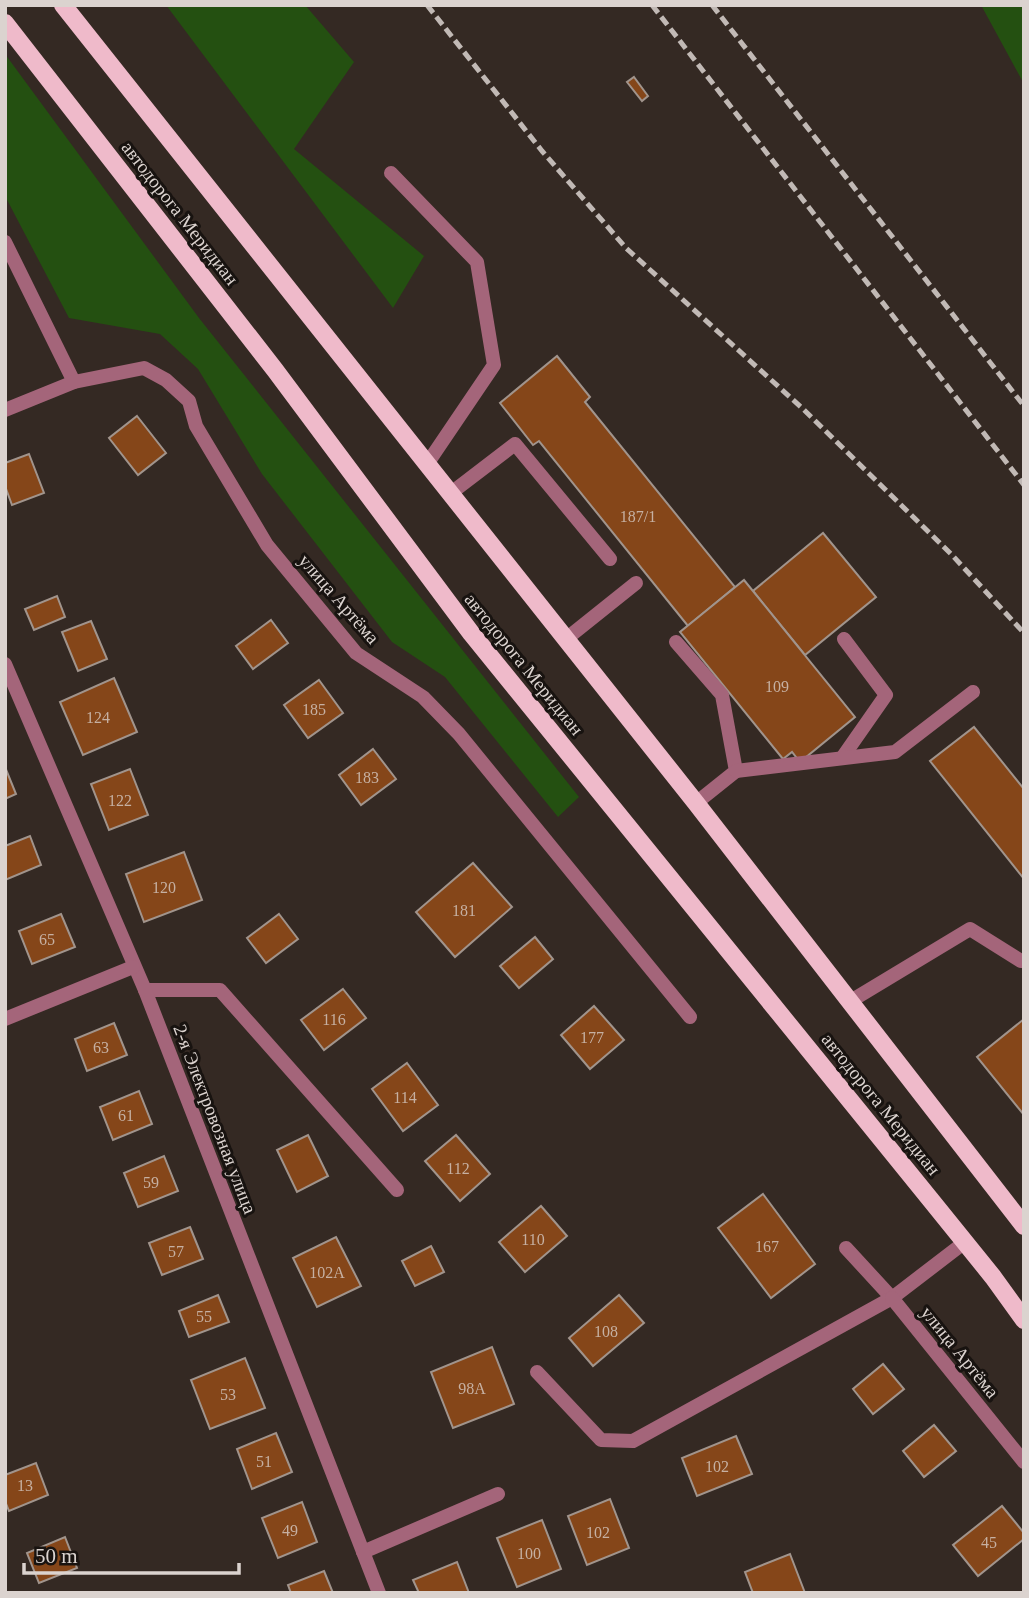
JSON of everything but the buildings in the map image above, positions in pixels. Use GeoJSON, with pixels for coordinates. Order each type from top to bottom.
{"type":"FeatureCollection","features":[{"type":"Feature","properties":{"kind":"main road","name":"автодорога Меридиан"},"geometry":{"type":"LineString","coordinates":[[63,5],[696,803],[849,1002],[1020,1214]]}},
{"type":"Feature","properties":{"kind":"main road","name":"автодорога Меридиан"},"geometry":{"type":"LineString","coordinates":[[5,23],[275,370],[471,633],[965,1242],[1024,1320]]}},
{"type":"Feature","properties":{"kind":"street"},"geometry":{"type":"LineString","coordinates":[[391,173],[477,262],[494,365],[427,464]]}},
{"type":"Feature","properties":{"kind":"street"},"geometry":{"type":"LineString","coordinates":[[5,243],[75,382]]}},
{"type":"Feature","properties":{"kind":"street","name":"улица Артёма"},"geometry":{"type":"LineString","coordinates":[[5,410],[75,382],[144,368],[166,380],[189,401],[195,426],[267,545],[356,653],[423,698],[459,734],[690,1017]]}},
{"type":"Feature","properties":{"kind":"street"},"geometry":{"type":"LineString","coordinates":[[450,494],[515,444],[610,559]]}},
{"type":"Feature","properties":{"kind":"street"},"geometry":{"type":"LineString","coordinates":[[566,639],[636,583]]}},
{"type":"Feature","properties":{"kind":"street"},"geometry":{"type":"LineString","coordinates":[[842,758],[886,695],[845,639]]}},
{"type":"Feature","properties":{"kind":"street"},"geometry":{"type":"LineString","coordinates":[[676,642],[722,695],[736,771]]}},
{"type":"Feature","properties":{"kind":"street","name":"2-я Электровозная улица"},"geometry":{"type":"LineString","coordinates":[[5,664],[145,990],[379,1593]]}},
{"type":"Feature","properties":{"kind":"street"},"geometry":{"type":"LineString","coordinates":[[696,803],[736,771],[895,752],[973,692]]}},
{"type":"Feature","properties":{"kind":"street"},"geometry":{"type":"LineString","coordinates":[[849,1002],[970,929],[1021,961]]}},
{"type":"Feature","properties":{"kind":"street"},"geometry":{"type":"LineString","coordinates":[[5,1019],[133,967]]}},
{"type":"Feature","properties":{"kind":"street"},"geometry":{"type":"LineString","coordinates":[[145,990],[220,990],[397,1190]]}},
{"type":"Feature","properties":{"kind":"street"},"geometry":{"type":"LineString","coordinates":[[537,1372],[601,1440],[633,1441],[892,1298],[965,1242]]}},
{"type":"Feature","properties":{"kind":"street","name":"улица Артёма"},"geometry":{"type":"LineString","coordinates":[[846,1248],[892,1298],[1024,1462]]}},
{"type":"Feature","properties":{"kind":"street"},"geometry":{"type":"LineString","coordinates":[[363,1552],[498,1494]]}},
{"type":"Feature","properties":{"kind":"green space"},"geometry":{"type":"Polygon","coordinates":[[[166,5],[305,5],[354,62],[294,149],[424,256],[393,308],[166,5]]]}},
{"type":"Feature","properties":{"kind":"green space"},"geometry":{"type":"Polygon","coordinates":[[[981,5],[1024,5],[1024,84],[981,5]]]}},
{"type":"Feature","properties":{"kind":"green space"},"geometry":{"type":"Polygon","coordinates":[[[5,54],[199,318],[579,797],[558,817],[445,677],[392,642],[262,474],[198,369],[160,334],[69,318],[5,196],[5,54]]]}},
{"type":"Feature","properties":{"kind":"railway"},"geometry":{"type":"LineString","coordinates":[[427,5],[542,151],[626,248],[802,408],[952,555],[1024,633]]}},
{"type":"Feature","properties":{"kind":"railway"},"geometry":{"type":"LineString","coordinates":[[652,5],[1024,485]]}},
{"type":"Feature","properties":{"kind":"railway"},"geometry":{"type":"LineString","coordinates":[[712,5],[1024,406]]}}]}
